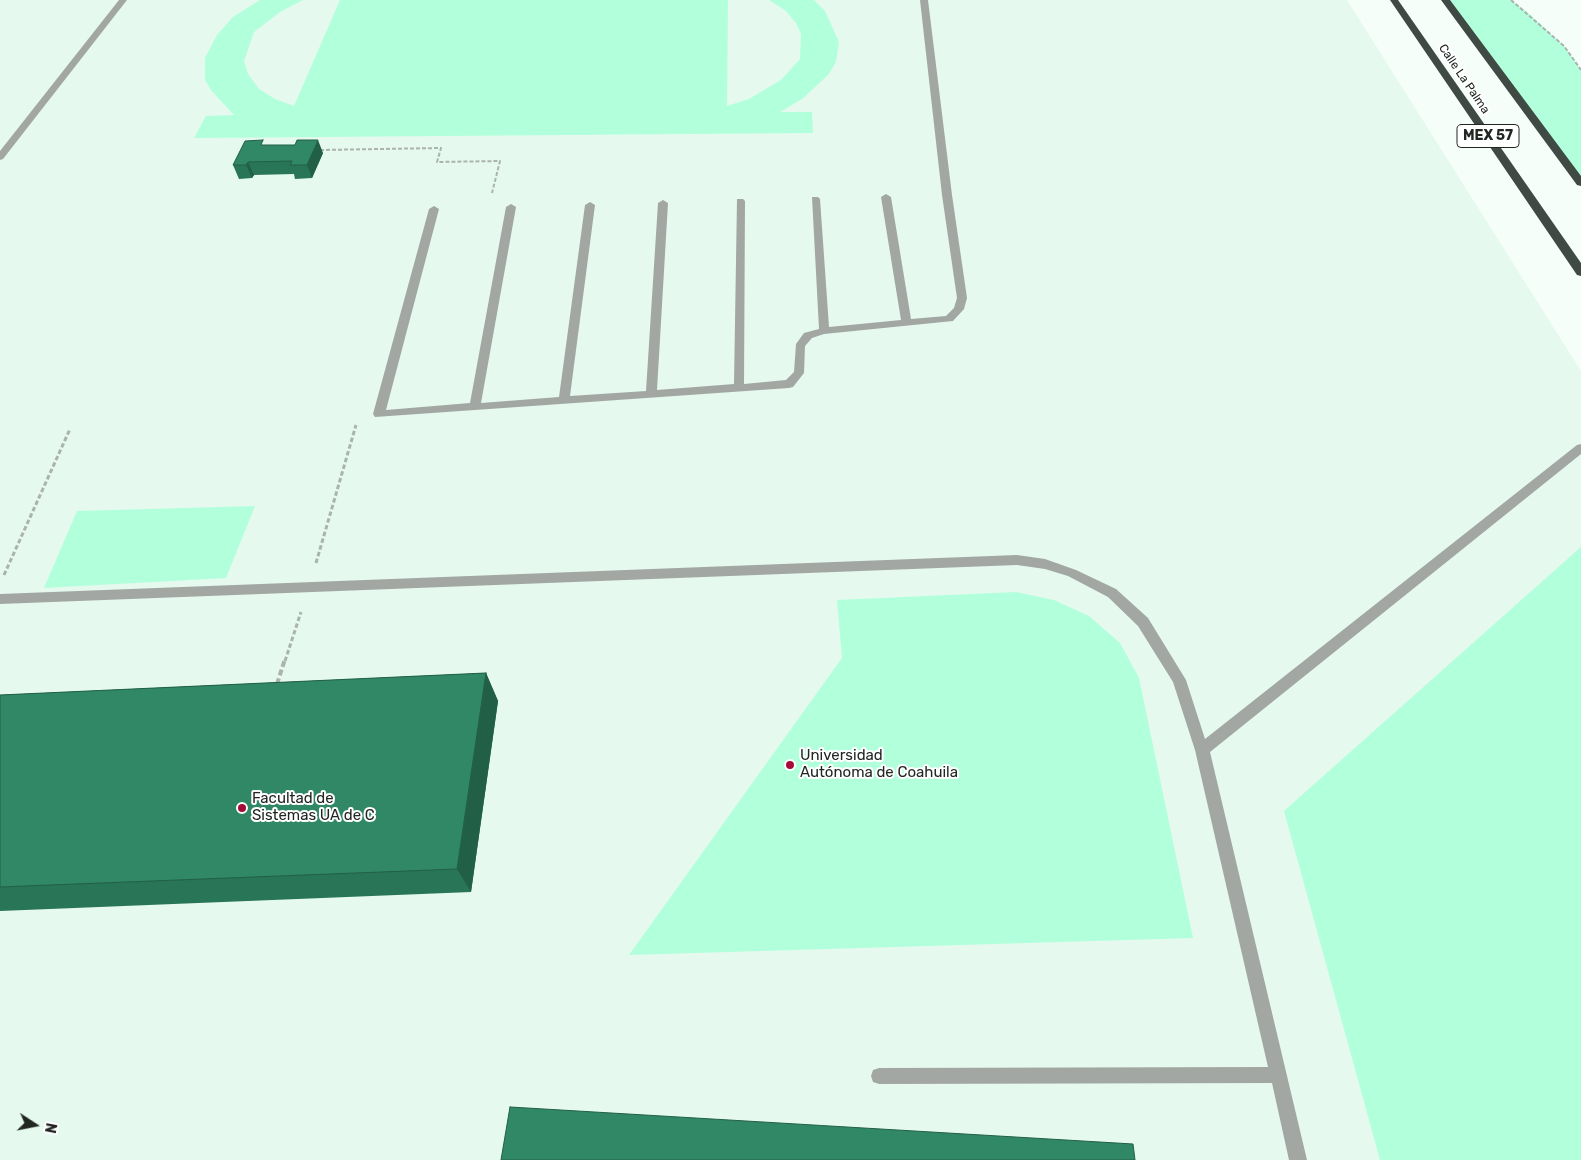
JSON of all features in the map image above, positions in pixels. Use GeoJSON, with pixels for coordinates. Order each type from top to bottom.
{"type":"FeatureCollection","features":[{"type":"Feature","properties":{"kind":"highway","name":"Calle La Palma"},"geometry":{"type":"LineString","coordinates":[[1394,0],[1581,272]]}},
{"type":"Feature","properties":{"kind":"highway","name":"MEX 57"},"geometry":{"type":"LineString","coordinates":[[1445,0],[1581,183]]}},
{"type":"Feature","properties":{"kind":"lane"},"geometry":{"type":"LineString","coordinates":[[0,157],[123,0]]}},
{"type":"Feature","properties":{"kind":"lane"},"geometry":{"type":"LineString","coordinates":[[434,209],[379,414],[789,384],[799,373],[800,346],[808,335],[824,331],[949,319],[959,309],[962,298],[947,195],[924,0]]}},
{"type":"Feature","properties":{"kind":"lane"},"geometry":{"type":"LineString","coordinates":[[886,197],[907,323]]}},
{"type":"Feature","properties":{"kind":"lane"},"geometry":{"type":"LineString","coordinates":[[815,198],[824,331]]}},
{"type":"Feature","properties":{"kind":"lane"},"geometry":{"type":"LineString","coordinates":[[739,388],[740,200]]}},
{"type":"Feature","properties":{"kind":"lane"},"geometry":{"type":"LineString","coordinates":[[651,394],[663,203]]}},
{"type":"Feature","properties":{"kind":"lane"},"geometry":{"type":"LineString","coordinates":[[564,400],[590,205]]}},
{"type":"Feature","properties":{"kind":"lane"},"geometry":{"type":"LineString","coordinates":[[475,406],[511,207]]}},
{"type":"Feature","properties":{"kind":"lane"},"geometry":{"type":"LineString","coordinates":[[1202,750],[1581,448]]}},
{"type":"Feature","properties":{"kind":"lane"},"geometry":{"type":"LineString","coordinates":[[0,599],[1017,560],[1045,564],[1072,573],[1112,593],[1143,622],[1179,680],[1202,750],[1298,1160]]}},
{"type":"Feature","properties":{"kind":"lane"},"geometry":{"type":"LineString","coordinates":[[879,1076],[1278,1075]]}},
{"type":"Feature","properties":{"kind":"path"},"geometry":{"type":"LineString","coordinates":[[1511,0],[1564,46],[1581,70]]}},
{"type":"Feature","properties":{"kind":"path"},"geometry":{"type":"LineString","coordinates":[[316,150],[441,148],[437,162],[500,161],[491,199]]}},
{"type":"Feature","properties":{"kind":"path"},"geometry":{"type":"LineString","coordinates":[[4,576],[70,429]]}},
{"type":"Feature","properties":{"kind":"shaded area","name":"Universidad Autónoma de Coahuila"},"geometry":{"type":"Polygon","coordinates":[[[0,0],[1347,0],[1581,371],[1581,1160],[0,1160],[0,0]]]}},
{"type":"Feature","properties":{"kind":"green space"},"geometry":{"type":"Polygon","coordinates":[[[260,0],[303,0],[280,12],[254,32],[244,61],[248,74],[259,89],[275,99],[294,106],[340,0],[728,0],[727,106],[749,99],[781,80],[800,59],[801,34],[796,23],[786,11],[769,0],[814,0],[825,11],[839,42],[836,62],[828,75],[802,99],[780,112],[812,112],[813,133],[194,138],[206,116],[234,115],[211,90],[205,80],[205,58],[217,35],[233,17],[260,0]]]}},
{"type":"Feature","properties":{"kind":"green space"},"geometry":{"type":"Polygon","coordinates":[[[1445,0],[1511,0],[1564,46],[1581,70],[1581,183],[1445,0]]]}},
{"type":"Feature","properties":{"kind":"green space"},"geometry":{"type":"Polygon","coordinates":[[[255,506],[226,578],[44,588],[77,511],[255,506]]]}},
{"type":"Feature","properties":{"kind":"green space"},"geometry":{"type":"Polygon","coordinates":[[[1581,547],[1581,1160],[1380,1160],[1284,811],[1581,547]]]}},
{"type":"Feature","properties":{"kind":"green space"},"geometry":{"type":"Polygon","coordinates":[[[1016,592],[1054,600],[1089,616],[1120,643],[1139,678],[1193,938],[629,955],[842,658],[837,600],[1016,592]]]}},
{"type":"Feature","properties":{"kind":"building"},"geometry":{"type":"Polygon","coordinates":[[[263,140],[261,145],[295,145],[297,140],[318,140],[307,165],[290,165],[292,161],[248,162],[246,165],[233,165],[245,141],[263,140]]]}},
{"type":"Feature","properties":{"kind":"building","name":"Facultad de Sistemas UA de C"},"geometry":{"type":"Polygon","coordinates":[[[486,673],[457,869],[0,887],[0,695],[486,673]]]}},
{"type":"Feature","properties":{"kind":"building"},"geometry":{"type":"Polygon","coordinates":[[[510,1107],[1133,1144],[1135,1160],[501,1160],[510,1107]]]}},
{"type":"Feature","properties":{"kind":"place","name":"Universidad Autónoma de Coahuila"},"geometry":{"type":"Point","coordinates":[790,765]}},
{"type":"Feature","properties":{"kind":"place","name":"Facultad de Sistemas UA de C"},"geometry":{"type":"Point","coordinates":[242,808]}}]}
